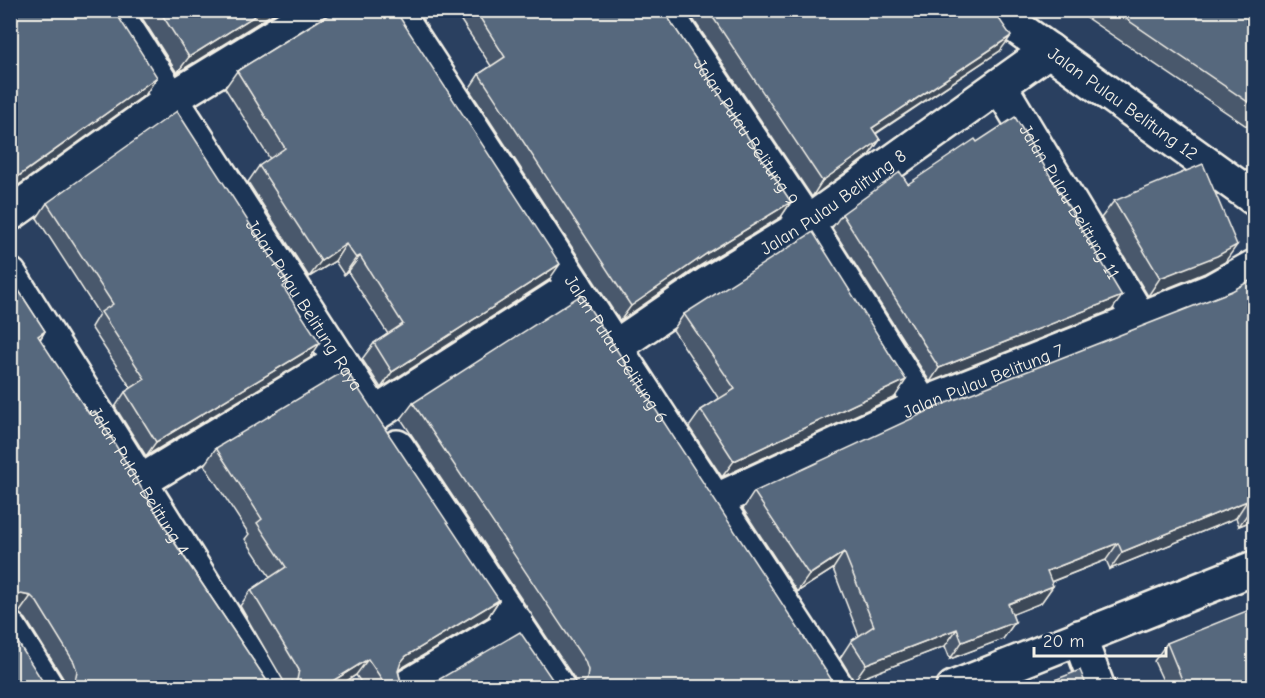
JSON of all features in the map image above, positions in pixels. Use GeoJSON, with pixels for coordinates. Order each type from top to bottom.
{"type":"FeatureCollection","features":[{"type":"Feature","properties":{"kind":"street","name":"Jalan Pulau Belitung Raya"},"geometry":{"type":"LineString","coordinates":[[114,10],[340,361],[558,687]]}},
{"type":"Feature","properties":{"kind":"street"},"geometry":{"type":"LineString","coordinates":[[10,214],[171,99],[316,10]]}},
{"type":"Feature","properties":{"kind":"street","name":"Jalan Pulau Belitung 6"},"geometry":{"type":"LineString","coordinates":[[395,10],[837,687]]}},
{"type":"Feature","properties":{"kind":"street","name":"Jalan Pulau Belitung 9"},"geometry":{"type":"LineString","coordinates":[[678,15],[922,405]]}},
{"type":"Feature","properties":{"kind":"street","name":"Jalan Pulau Belitung 12"},"geometry":{"type":"LineString","coordinates":[[1013,16],[1049,50],[1254,198]]}},
{"type":"Feature","properties":{"kind":"street","name":"Jalan Pulau Belitung 8"},"geometry":{"type":"LineString","coordinates":[[615,347],[709,283],[807,223],[1049,50]]}},
{"type":"Feature","properties":{"kind":"street","name":"Jalan Pulau Belitung 11"},"geometry":{"type":"LineString","coordinates":[[999,86],[1140,319]]}},
{"type":"Feature","properties":{"kind":"street","name":"Jalan Pulau Belitung 7"},"geometry":{"type":"LineString","coordinates":[[715,501],[922,405],[1214,290],[1254,267]]}},
{"type":"Feature","properties":{"kind":"street","name":"Jalan Pulau Belitung 4"},"geometry":{"type":"LineString","coordinates":[[10,275],[269,687]]}},
{"type":"Feature","properties":{"kind":"street"},"geometry":{"type":"LineString","coordinates":[[375,414],[575,286]]}},
{"type":"Feature","properties":{"kind":"street"},"geometry":{"type":"LineString","coordinates":[[140,482],[340,361]]}},
{"type":"Feature","properties":{"kind":"street"},"geometry":{"type":"LineString","coordinates":[[953,687],[1254,568]]}},
{"type":"Feature","properties":{"kind":"street"},"geometry":{"type":"LineString","coordinates":[[405,687],[516,622]]}},
{"type":"Feature","properties":{"kind":"street"},"geometry":{"type":"LineString","coordinates":[[10,629],[47,687]]}},
{"type":"Feature","properties":{"kind":"street"},"geometry":{"type":"LineString","coordinates":[[1080,638],[1098,687]]}},
{"type":"Feature","properties":{"kind":"building"},"geometry":{"type":"Polygon","coordinates":[[[10,10],[114,10],[157,77],[10,182],[10,10]]]}},
{"type":"Feature","properties":{"kind":"building"},"geometry":{"type":"Polygon","coordinates":[[[159,10],[264,10],[189,57],[159,10]]]}},
{"type":"Feature","properties":{"kind":"building"},"geometry":{"type":"Polygon","coordinates":[[[336,10],[395,10],[560,264],[392,372],[374,343],[403,324],[360,256],[356,258],[346,244],[321,261],[259,166],[285,148],[237,71],[336,10]]]}},
{"type":"Feature","properties":{"kind":"building"},"geometry":{"type":"Polygon","coordinates":[[[475,10],[663,10],[791,202],[709,252],[631,306],[479,74],[505,57],[475,10]]]}},
{"type":"Feature","properties":{"kind":"building"},"geometry":{"type":"Polygon","coordinates":[[[708,10],[993,10],[1011,36],[872,128],[880,140],[822,181],[708,10]]]}},
{"type":"Feature","properties":{"kind":"building"},"geometry":{"type":"Polygon","coordinates":[[[1113,10],[1254,10],[1254,106],[1113,10]]]}},
{"type":"Feature","properties":{"kind":"building"},"geometry":{"type":"Polygon","coordinates":[[[177,111],[288,283],[283,287],[320,343],[156,442],[125,392],[145,379],[101,312],[113,304],[47,203],[177,111]]]}},
{"type":"Feature","properties":{"kind":"building"},"geometry":{"type":"Polygon","coordinates":[[[1015,117],[1122,296],[939,368],[842,214],[900,172],[908,184],[975,139],[977,142],[1015,117]]]}},
{"type":"Feature","properties":{"kind":"building"},"geometry":{"type":"Polygon","coordinates":[[[1203,164],[1237,245],[1217,256],[1160,278],[1114,201],[1203,164]]]}},
{"type":"Feature","properties":{"kind":"building"},"geometry":{"type":"Polygon","coordinates":[[[813,232],[906,380],[734,461],[701,410],[735,389],[684,314],[813,232]]]}},
{"type":"Feature","properties":{"kind":"building"},"geometry":{"type":"Polygon","coordinates":[[[10,277],[45,331],[38,336],[89,414],[95,411],[174,542],[271,687],[68,687],[75,681],[77,671],[74,662],[37,602],[31,596],[21,594],[10,598],[10,277]]]}},
{"type":"Feature","properties":{"kind":"building"},"geometry":{"type":"Polygon","coordinates":[[[1251,280],[1254,287],[1254,508],[1251,509],[1247,501],[1122,552],[1118,543],[1047,571],[1053,586],[1008,604],[1015,622],[962,642],[957,629],[866,664],[851,641],[874,626],[844,552],[809,575],[754,492],[941,405],[1232,291],[1251,280]]]}},
{"type":"Feature","properties":{"kind":"building"},"geometry":{"type":"Polygon","coordinates":[[[581,295],[833,682],[839,687],[580,687],[587,679],[588,670],[585,661],[413,403],[581,295]]]}},
{"type":"Feature","properties":{"kind":"building"},"geometry":{"type":"Polygon","coordinates":[[[346,370],[499,600],[406,656],[398,671],[401,682],[407,687],[387,687],[368,659],[323,687],[289,687],[297,680],[299,670],[251,590],[286,567],[257,523],[262,519],[216,448],[346,370]]]}},
{"type":"Feature","properties":{"kind":"building"},"geometry":{"type":"Polygon","coordinates":[[[1254,608],[1254,687],[1185,687],[1167,643],[1254,608]]]}},
{"type":"Feature","properties":{"kind":"building"},"geometry":{"type":"Polygon","coordinates":[[[10,630],[43,682],[49,687],[10,687],[10,630]]]}},
{"type":"Feature","properties":{"kind":"building"},"geometry":{"type":"Polygon","coordinates":[[[520,632],[554,682],[561,687],[426,687],[520,632]]]}},
{"type":"Feature","properties":{"kind":"building"},"geometry":{"type":"Polygon","coordinates":[[[1080,670],[1087,687],[1037,687],[1080,670]]]}}]}
